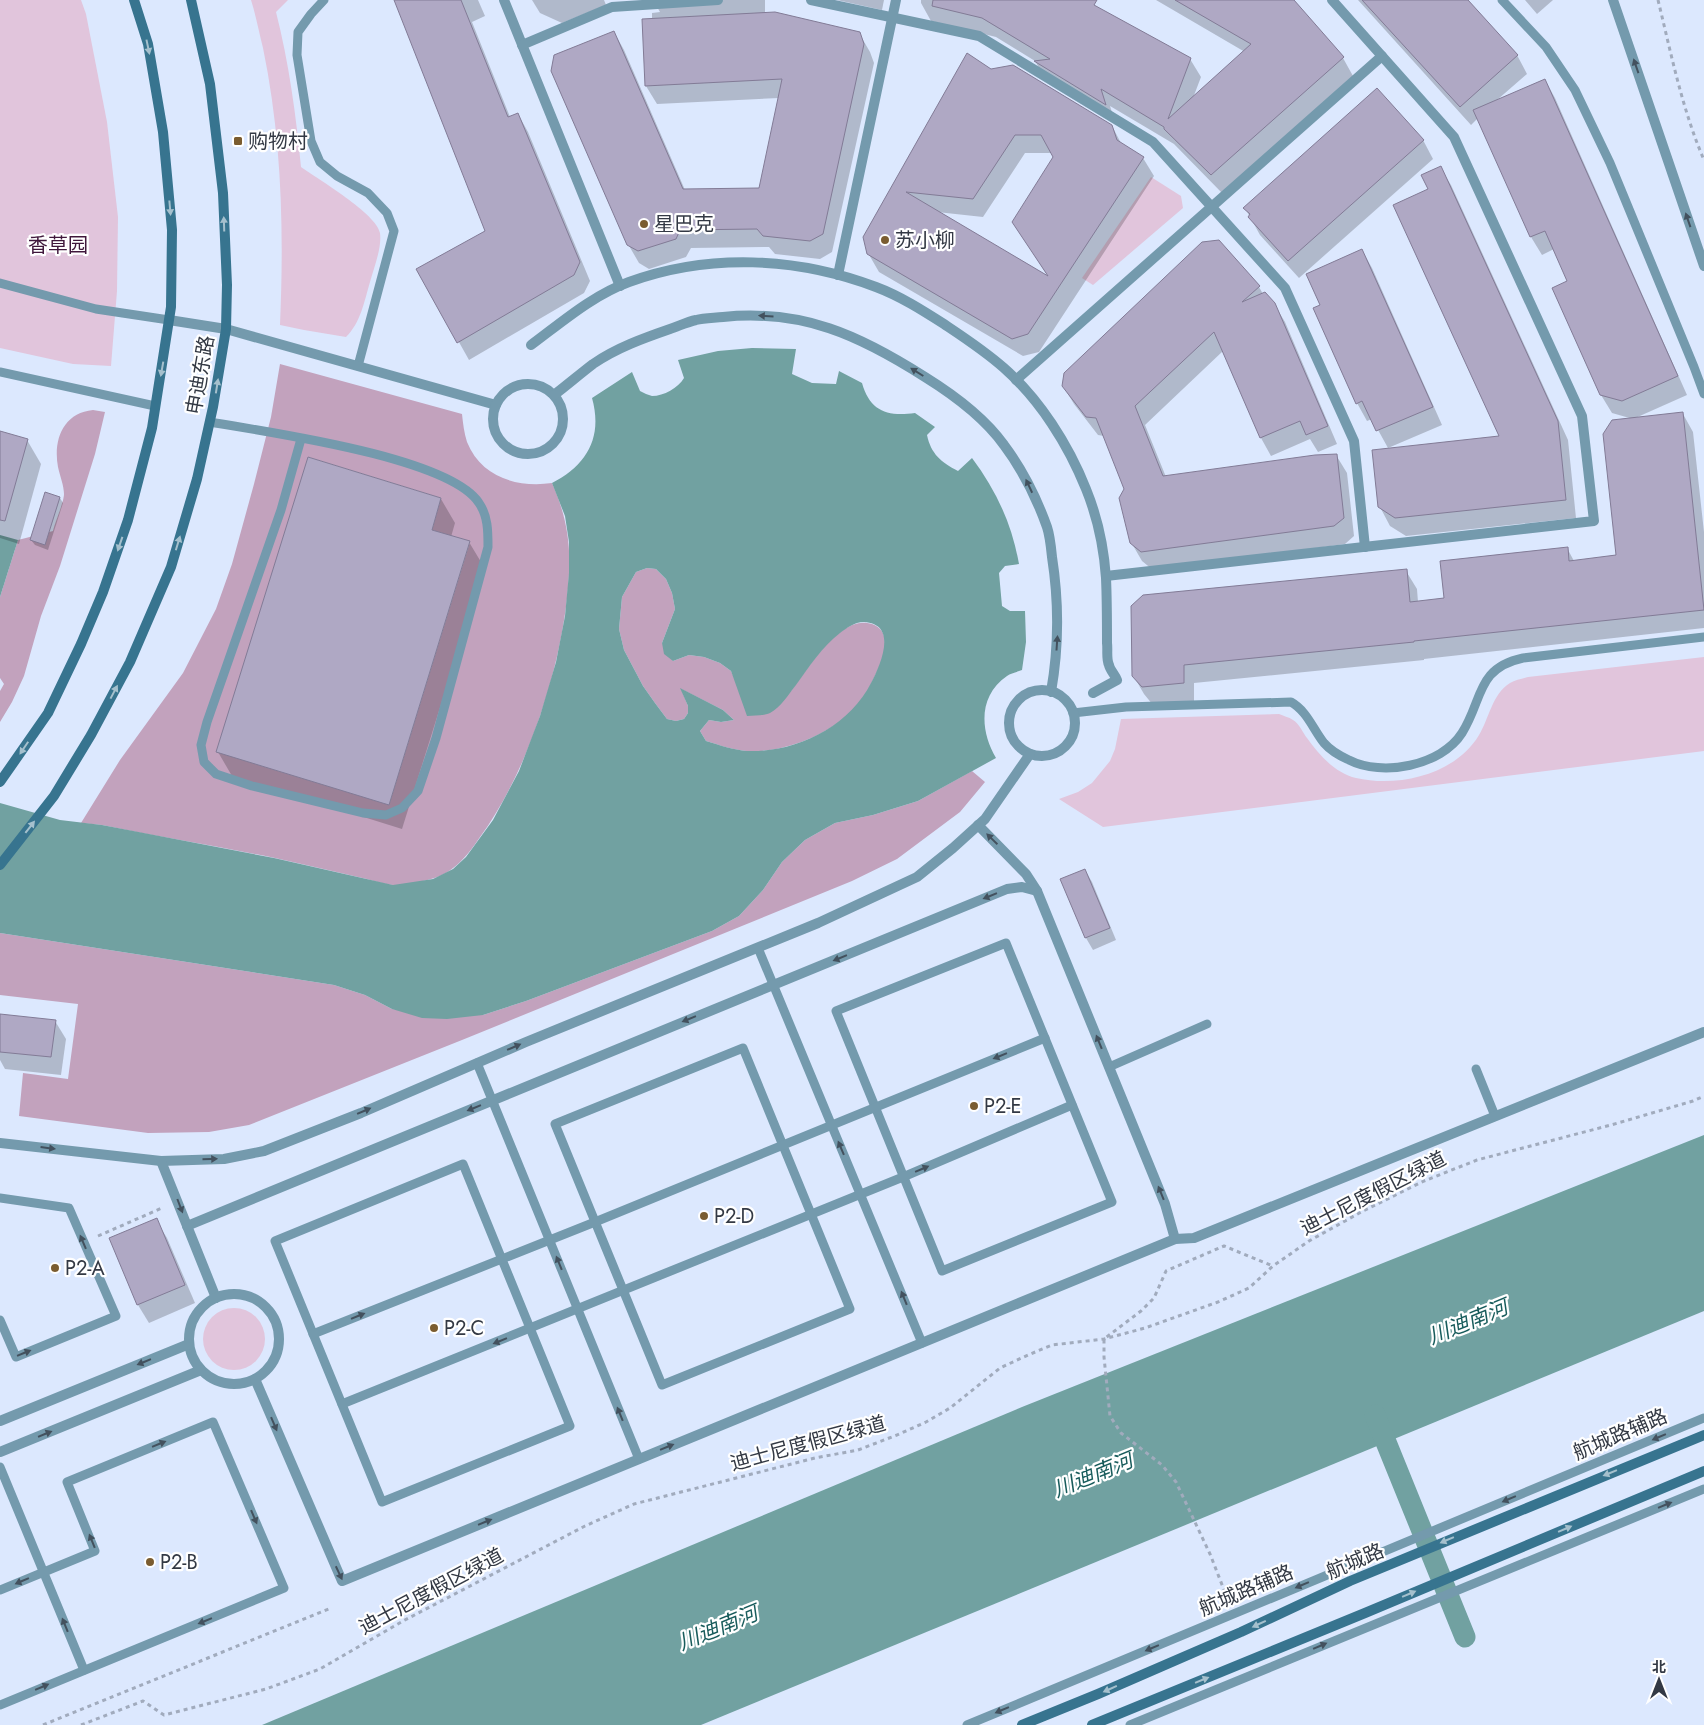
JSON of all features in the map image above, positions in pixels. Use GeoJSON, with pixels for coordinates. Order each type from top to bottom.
{"type":"FeatureCollection","features":[{"type":"Feature","properties":{"kind":"street","name":"申迪东路"},"geometry":{"type":"LineString","coordinates":[[0,782],[48,713],[82,644],[125,529],[156,406],[171,307],[172,230],[163,132],[148,44],[134,0]]}},
{"type":"Feature","properties":{"kind":"street","name":"申迪东路"},"geometry":{"type":"LineString","coordinates":[[0,865],[54,796],[91,735],[130,662],[171,567],[197,479],[210,422],[226,330],[223,193],[210,84],[191,0]]}},
{"type":"Feature","properties":{"kind":"street"},"geometry":{"type":"LineString","coordinates":[[504,0],[620,286]]}},
{"type":"Feature","properties":{"kind":"street"},"geometry":{"type":"LineString","coordinates":[[522,45],[612,7],[718,0]]}},
{"type":"Feature","properties":{"kind":"street"},"geometry":{"type":"LineString","coordinates":[[810,0],[979,36],[1154,142],[1285,288],[1354,441],[1365,547]]}},
{"type":"Feature","properties":{"kind":"street"},"geometry":{"type":"LineString","coordinates":[[838,275],[896,0]]}},
{"type":"Feature","properties":{"kind":"street"},"geometry":{"type":"LineString","coordinates":[[1106,576],[1594,521],[1582,416],[1454,137],[1332,0]]}},
{"type":"Feature","properties":{"kind":"street"},"geometry":{"type":"LineString","coordinates":[[1613,0],[1704,266]]}},
{"type":"Feature","properties":{"kind":"street"},"geometry":{"type":"LineString","coordinates":[[1016,380],[1382,56]]}},
{"type":"Feature","properties":{"kind":"street"},"geometry":{"type":"LineString","coordinates":[[531,345],[585,306],[620,286],[698,264],[728,262],[777,263],[824,271],[877,287],[914,305],[972,342],[1005,368],[1038,405],[1069,452],[1089,499],[1099,534],[1106,576],[1108,664],[1118,680],[1093,693]]}},
{"type":"Feature","properties":{"kind":"street"},"geometry":{"type":"LineString","coordinates":[[554,396],[594,364],[613,352],[642,338],[696,320],[741,315],[788,317],[818,324],[850,335],[896,358],[946,390],[983,421],[1004,444],[1027,481],[1048,528],[1057,590],[1058,632],[1051,692]]}},
{"type":"Feature","properties":{"kind":"street"},"geometry":{"type":"LineString","coordinates":[[169,320],[226,330],[496,405]]}},
{"type":"Feature","properties":{"kind":"street"},"geometry":{"type":"LineString","coordinates":[[533,384],[545,388],[554,396],[560,405],[563,417],[562,428],[557,439],[549,448],[538,453],[516,452],[498,438],[494,428],[493,416],[496,405],[511,388],[533,384]]}},
{"type":"Feature","properties":{"kind":"street"},"geometry":{"type":"LineString","coordinates":[[1051,692],[1060,696],[1068,703],[1073,713],[1075,723],[1074,734],[1061,751],[1051,755],[1040,756],[1030,754],[1020,748],[1013,740],[1009,719],[1011,713],[1020,699],[1029,693],[1051,692]]}},
{"type":"Feature","properties":{"kind":"street"},"geometry":{"type":"LineString","coordinates":[[0,1143],[161,1161],[224,1159],[264,1151],[361,1113],[477,1063],[758,948],[917,877],[985,819],[1030,754]]}},
{"type":"Feature","properties":{"kind":"street"},"geometry":{"type":"LineString","coordinates":[[978,825],[1026,874],[1037,891],[1165,1204],[1176,1239]]}},
{"type":"Feature","properties":{"kind":"street"},"geometry":{"type":"LineString","coordinates":[[187,1226],[1007,889],[1022,887],[1037,891]]}},
{"type":"Feature","properties":{"kind":"street"},"geometry":{"type":"LineString","coordinates":[[255,1379],[342,1581],[1176,1239],[1194,1238],[1704,1032]]}},
{"type":"Feature","properties":{"kind":"street"},"geometry":{"type":"LineString","coordinates":[[161,1161],[216,1298]]}},
{"type":"Feature","properties":{"kind":"street"},"geometry":{"type":"LineString","coordinates":[[231,1294],[246,1296],[260,1302],[271,1313],[278,1327],[279,1342],[276,1357],[267,1370],[255,1379],[241,1383],[226,1383],[213,1379],[201,1370],[193,1358],[189,1344],[190,1330],[195,1316],[204,1305],[216,1298],[231,1294]]}},
{"type":"Feature","properties":{"kind":"street"},"geometry":{"type":"LineString","coordinates":[[0,1421],[189,1344]]}},
{"type":"Feature","properties":{"kind":"street"},"geometry":{"type":"LineString","coordinates":[[0,1452],[201,1370]]}},
{"type":"Feature","properties":{"kind":"street","name":"航城路"},"geometry":{"type":"LineString","coordinates":[[1022,1725],[1240,1632],[1350,1581],[1704,1435]]}},
{"type":"Feature","properties":{"kind":"street"},"geometry":{"type":"LineString","coordinates":[[1092,1725],[1704,1471]]}},
{"type":"Feature","properties":{"kind":"lane"},"geometry":{"type":"LineString","coordinates":[[324,0],[298,32],[297,55],[311,141],[320,162],[337,176],[368,193],[387,213],[394,231],[358,366]]}},
{"type":"Feature","properties":{"kind":"lane"},"geometry":{"type":"LineString","coordinates":[[1502,0],[1546,47],[1575,90],[1610,162],[1704,394]]}},
{"type":"Feature","properties":{"kind":"lane"},"geometry":{"type":"LineString","coordinates":[[0,283],[96,309],[169,320]]}},
{"type":"Feature","properties":{"kind":"lane"},"geometry":{"type":"LineString","coordinates":[[0,372],[156,406]]}},
{"type":"Feature","properties":{"kind":"lane"},"geometry":{"type":"LineString","coordinates":[[210,422],[302,439],[370,453],[427,469],[460,484],[479,502],[488,522],[488,547],[436,738],[418,791],[402,808],[386,815],[363,813],[252,786],[216,774],[204,762],[201,745],[207,722],[272,537],[302,439]]}},
{"type":"Feature","properties":{"kind":"lane"},"geometry":{"type":"LineString","coordinates":[[1073,713],[1126,706],[1291,702],[1303,711],[1324,743],[1340,756],[1363,766],[1387,769],[1429,759],[1450,746],[1462,734],[1489,676],[1504,663],[1523,658],[1704,637]]}},
{"type":"Feature","properties":{"kind":"lane"},"geometry":{"type":"LineString","coordinates":[[1006,943],[1072,1105],[1112,1202],[942,1271],[836,1011],[1006,943]]}},
{"type":"Feature","properties":{"kind":"lane"},"geometry":{"type":"LineString","coordinates":[[758,948],[922,1343]]}},
{"type":"Feature","properties":{"kind":"lane"},"geometry":{"type":"LineString","coordinates":[[1109,1067],[1207,1024]]}},
{"type":"Feature","properties":{"kind":"lane"},"geometry":{"type":"LineString","coordinates":[[313,1334],[502,1260],[1045,1038]]}},
{"type":"Feature","properties":{"kind":"lane"},"geometry":{"type":"LineString","coordinates":[[743,1048],[783,1145],[850,1309],[662,1385],[555,1124],[743,1048]]}},
{"type":"Feature","properties":{"kind":"lane"},"geometry":{"type":"LineString","coordinates":[[477,1063],[638,1459]]}},
{"type":"Feature","properties":{"kind":"lane"},"geometry":{"type":"LineString","coordinates":[[1476,1069],[1495,1116]]}},
{"type":"Feature","properties":{"kind":"lane"},"geometry":{"type":"LineString","coordinates":[[342,1404],[578,1310],[1072,1105]]}},
{"type":"Feature","properties":{"kind":"lane"},"geometry":{"type":"LineString","coordinates":[[463,1164],[502,1260],[570,1426],[382,1502],[275,1241],[463,1164]]}},
{"type":"Feature","properties":{"kind":"lane"},"geometry":{"type":"LineString","coordinates":[[0,1198],[69,1208],[116,1316],[16,1357],[0,1320]]}},
{"type":"Feature","properties":{"kind":"lane","name":"航城路辅路"},"geometry":{"type":"LineString","coordinates":[[967,1725],[1704,1418]]}},
{"type":"Feature","properties":{"kind":"lane"},"geometry":{"type":"LineString","coordinates":[[0,1590],[95,1550],[68,1482],[213,1422],[284,1588],[0,1705]]}},
{"type":"Feature","properties":{"kind":"lane"},"geometry":{"type":"LineString","coordinates":[[0,1468],[84,1670]]}},
{"type":"Feature","properties":{"kind":"lane"},"geometry":{"type":"LineString","coordinates":[[1130,1725],[1704,1489]]}},
{"type":"Feature","properties":{"kind":"path"},"geometry":{"type":"LineString","coordinates":[[1658,0],[1675,69],[1704,160]]}},
{"type":"Feature","properties":{"kind":"path","name":"迪士尼度假区绿道"},"geometry":{"type":"LineString","coordinates":[[81,1725],[143,1700],[164,1715],[266,1690],[320,1669],[402,1621],[585,1526],[634,1504],[815,1458],[858,1450],[926,1422],[950,1408],[1000,1368],[1028,1354],[1052,1345],[1104,1339],[1144,1328],[1226,1299],[1250,1288],[1273,1266],[1309,1241],[1363,1211],[1424,1181],[1468,1164],[1693,1101],[1704,1096]]}},
{"type":"Feature","properties":{"kind":"path"},"geometry":{"type":"LineString","coordinates":[[98,1236],[162,1208]]}},
{"type":"Feature","properties":{"kind":"path"},"geometry":{"type":"LineString","coordinates":[[1233,1614],[1195,1522],[1176,1482],[1162,1465],[1121,1433],[1110,1416],[1104,1339],[1141,1311],[1154,1298],[1166,1271],[1224,1246],[1273,1266]]}},
{"type":"Feature","properties":{"kind":"path"},"geometry":{"type":"LineString","coordinates":[[43,1725],[332,1608]]}},
{"type":"Feature","properties":{"kind":"green space","name":"香草园"},"geometry":{"type":"Polygon","coordinates":[[[0,0],[81,0],[86,14],[107,122],[118,217],[117,291],[111,366],[73,364],[0,348],[0,0]]]}},
{"type":"Feature","properties":{"kind":"green space"},"geometry":{"type":"Polygon","coordinates":[[[251,0],[288,0],[276,12],[292,89],[301,167],[333,188],[369,216],[380,233],[379,251],[364,304],[359,318],[346,337],[280,325],[282,255],[278,151],[263,48],[251,0]]]}},
{"type":"Feature","properties":{"kind":"green space"},"geometry":{"type":"Polygon","coordinates":[[[1151,177],[1181,196],[1183,208],[1093,285],[1082,278],[1151,177]]]}},
{"type":"Feature","properties":{"kind":"green space"},"geometry":{"type":"Polygon","coordinates":[[[1704,657],[1704,751],[1103,827],[1059,799],[1078,792],[1092,783],[1110,761],[1115,749],[1121,719],[1279,714],[1295,721],[1322,757],[1334,768],[1356,778],[1390,781],[1425,775],[1456,760],[1479,735],[1499,694],[1514,681],[1528,677],[1704,657]]]}},
{"type":"Feature","properties":{"kind":"green space"},"geometry":{"type":"Polygon","coordinates":[[[228,1308],[240,1308],[256,1317],[263,1327],[265,1339],[263,1351],[256,1361],[240,1370],[228,1370],[217,1365],[208,1356],[203,1345],[203,1333],[208,1322],[217,1313],[228,1308]]]}},
{"type":"Feature","properties":{"kind":"shaded area"},"geometry":{"type":"Polygon","coordinates":[[[280,364],[462,414],[467,442],[481,464],[502,478],[513,481],[526,484],[552,483],[557,494],[568,538],[569,574],[560,641],[542,711],[529,746],[498,810],[465,857],[453,868],[439,876],[407,884],[389,884],[253,854],[102,825],[81,823],[120,760],[183,673],[216,609],[232,564],[271,417],[280,364]],[[308,457],[389,805],[470,542],[432,530],[441,498],[308,457]]]}},
{"type":"Feature","properties":{"kind":"shaded area"},"geometry":{"type":"Polygon","coordinates":[[[93,410],[105,412],[95,454],[60,566],[41,616],[24,676],[0,722],[0,691],[4,684],[0,678],[0,597],[18,540],[53,531],[64,494],[57,457],[57,447],[62,429],[74,416],[93,410]]]}},
{"type":"Feature","properties":{"kind":"shaded area"},"geometry":{"type":"Polygon","coordinates":[[[647,568],[656,569],[666,579],[672,593],[675,609],[662,643],[673,661],[689,655],[704,657],[720,663],[731,671],[738,686],[791,691],[814,659],[834,637],[856,624],[867,623],[873,624],[882,631],[885,641],[884,653],[871,685],[858,705],[836,725],[800,743],[760,751],[747,751],[706,741],[700,731],[709,720],[721,722],[734,720],[723,710],[681,689],[688,706],[688,713],[684,719],[676,721],[667,719],[643,686],[624,650],[619,629],[622,597],[636,572],[647,568]]]}},
{"type":"Feature","properties":{"kind":"shaded area"},"geometry":{"type":"Polygon","coordinates":[[[972,771],[985,782],[960,812],[897,859],[852,881],[249,1125],[209,1132],[148,1133],[19,1116],[23,1073],[68,1079],[78,1004],[0,995],[0,933],[334,985],[365,995],[392,1009],[483,1015],[526,1001],[712,931],[739,916],[763,890],[782,862],[805,840],[835,823],[873,815],[918,801],[972,771]]]}},
{"type":"Feature","properties":{"kind":"water"},"geometry":{"type":"Polygon","coordinates":[[[752,348],[796,349],[792,374],[812,383],[836,384],[839,371],[862,383],[870,400],[881,410],[896,414],[915,413],[935,427],[927,435],[929,442],[938,457],[947,464],[958,471],[972,458],[981,470],[1002,508],[1012,535],[1019,564],[1005,566],[999,573],[1002,606],[1010,611],[1025,611],[1026,642],[1022,670],[1009,675],[998,684],[991,693],[985,714],[987,737],[996,758],[918,801],[873,815],[835,823],[805,840],[782,862],[763,890],[739,916],[712,931],[526,1001],[483,1015],[447,1019],[422,1018],[392,1009],[365,995],[334,985],[0,933],[0,803],[60,820],[102,825],[274,858],[393,885],[433,879],[453,869],[466,857],[493,820],[519,771],[540,716],[556,662],[565,616],[569,573],[569,542],[565,516],[552,483],[575,468],[589,448],[595,425],[592,398],[632,372],[640,391],[652,396],[666,393],[678,385],[684,378],[678,360],[718,351],[752,348]],[[647,568],[636,572],[622,597],[619,629],[624,650],[643,686],[667,719],[676,721],[684,719],[688,713],[688,706],[680,688],[723,710],[734,720],[721,722],[709,720],[700,731],[706,741],[747,751],[784,747],[802,742],[835,724],[849,712],[861,699],[879,667],[884,647],[884,638],[881,630],[875,624],[860,622],[854,624],[827,644],[778,708],[767,714],[747,716],[731,671],[720,663],[704,657],[689,655],[673,661],[664,654],[662,643],[675,609],[672,593],[666,579],[656,569],[647,568]]]}},
{"type":"Feature","properties":{"kind":"water"},"geometry":{"type":"Polygon","coordinates":[[[0,535],[18,540],[0,597],[0,535]]]}},
{"type":"Feature","properties":{"kind":"water","name":"川迪南河"},"geometry":{"type":"Polygon","coordinates":[[[1704,1135],[1704,1311],[701,1725],[262,1725],[1022,1407],[1704,1135]]]}},
{"type":"Feature","properties":{"kind":"building"},"geometry":{"type":"Polygon","coordinates":[[[394,0],[461,0],[508,117],[518,113],[580,262],[574,275],[457,343],[416,269],[485,231],[394,0]]]}},
{"type":"Feature","properties":{"kind":"building"},"geometry":{"type":"Polygon","coordinates":[[[933,0],[1097,0],[1094,5],[1191,58],[1168,119],[1251,44],[1175,0],[1294,0],[1344,57],[1211,175],[1164,127],[1101,89],[1106,105],[1034,61],[1050,59],[982,18],[932,6],[933,0]]]}},
{"type":"Feature","properties":{"kind":"building"},"geometry":{"type":"Polygon","coordinates":[[[1362,0],[1468,0],[1518,55],[1460,107],[1362,0]]]}},
{"type":"Feature","properties":{"kind":"building"},"geometry":{"type":"Polygon","coordinates":[[[775,12],[860,32],[864,44],[823,234],[810,241],[763,236],[757,229],[680,230],[676,239],[638,251],[627,245],[551,71],[554,55],[614,31],[683,189],[759,188],[782,79],[645,86],[642,19],[775,12]]]}},
{"type":"Feature","properties":{"kind":"building"},"geometry":{"type":"Polygon","coordinates":[[[967,53],[991,69],[1013,65],[1112,125],[1117,140],[1144,157],[1028,334],[1012,339],[867,254],[863,237],[967,53]],[[1015,135],[973,199],[906,192],[1048,276],[1012,222],[1053,157],[1041,135],[1015,135]]]}},
{"type":"Feature","properties":{"kind":"building"},"geometry":{"type":"Polygon","coordinates":[[[1545,79],[1678,376],[1622,401],[1600,395],[1552,288],[1567,281],[1545,231],[1530,237],[1473,110],[1545,79]]]}},
{"type":"Feature","properties":{"kind":"building"},"geometry":{"type":"Polygon","coordinates":[[[1377,88],[1424,140],[1288,261],[1248,217],[1250,214],[1243,208],[1377,88]]]}},
{"type":"Feature","properties":{"kind":"building"},"geometry":{"type":"Polygon","coordinates":[[[1441,166],[1558,421],[1566,500],[1395,518],[1378,507],[1372,450],[1499,436],[1393,205],[1428,189],[1421,175],[1441,166]]]}},
{"type":"Feature","properties":{"kind":"building"},"geometry":{"type":"Polygon","coordinates":[[[1219,240],[1260,286],[1242,302],[1265,292],[1275,303],[1328,426],[1306,435],[1300,421],[1260,438],[1214,332],[1135,406],[1163,476],[1315,455],[1337,454],[1344,518],[1334,526],[1141,552],[1130,543],[1119,498],[1124,489],[1096,418],[1086,417],[1062,386],[1064,373],[1202,242],[1219,240]]]}},
{"type":"Feature","properties":{"kind":"building"},"geometry":{"type":"Polygon","coordinates":[[[1362,249],[1433,407],[1376,431],[1362,401],[1356,404],[1313,308],[1320,305],[1306,274],[1362,249]]]}},
{"type":"Feature","properties":{"kind":"building"},"geometry":{"type":"Polygon","coordinates":[[[1683,412],[1704,610],[1184,665],[1184,683],[1142,687],[1132,676],[1131,606],[1143,595],[1407,569],[1410,602],[1444,598],[1440,561],[1568,547],[1569,561],[1616,555],[1603,434],[1612,420],[1683,412]]]}},
{"type":"Feature","properties":{"kind":"building"},"geometry":{"type":"Polygon","coordinates":[[[0,431],[28,439],[5,521],[0,520],[0,431]]]}},
{"type":"Feature","properties":{"kind":"building"},"geometry":{"type":"Polygon","coordinates":[[[308,457],[441,498],[432,530],[470,541],[389,805],[216,752],[308,457]]]}},
{"type":"Feature","properties":{"kind":"building"},"geometry":{"type":"Polygon","coordinates":[[[45,492],[60,497],[45,545],[30,540],[45,492]]]}},
{"type":"Feature","properties":{"kind":"building"},"geometry":{"type":"Polygon","coordinates":[[[1085,869],[1110,928],[1085,938],[1060,879],[1085,869]]]}},
{"type":"Feature","properties":{"kind":"building"},"geometry":{"type":"Polygon","coordinates":[[[0,1014],[56,1020],[51,1057],[0,1052],[0,1014]]]}},
{"type":"Feature","properties":{"kind":"building"},"geometry":{"type":"Polygon","coordinates":[[[157,1218],[185,1285],[137,1305],[109,1238],[157,1218]]]}},
{"type":"Feature","properties":{"kind":"waterway"},"geometry":{"type":"LineString","coordinates":[[1375,1415],[1465,1637]]}},
{"type":"Feature","properties":{"kind":"place","name":"购物村"},"geometry":{"type":"Point","coordinates":[238,141]}},
{"type":"Feature","properties":{"kind":"place","name":"星巴克"},"geometry":{"type":"Point","coordinates":[644,224]}},
{"type":"Feature","properties":{"kind":"place","name":"苏小柳"},"geometry":{"type":"Point","coordinates":[885,240]}},
{"type":"Feature","properties":{"kind":"place","name":"P2-E"},"geometry":{"type":"Point","coordinates":[974,1106]}},
{"type":"Feature","properties":{"kind":"place","name":"P2-D"},"geometry":{"type":"Point","coordinates":[704,1216]}},
{"type":"Feature","properties":{"kind":"place","name":"P2-A"},"geometry":{"type":"Point","coordinates":[55,1268]}},
{"type":"Feature","properties":{"kind":"place","name":"P2-C"},"geometry":{"type":"Point","coordinates":[434,1328]}},
{"type":"Feature","properties":{"kind":"place","name":"P2-B"},"geometry":{"type":"Point","coordinates":[150,1562]}}]}
